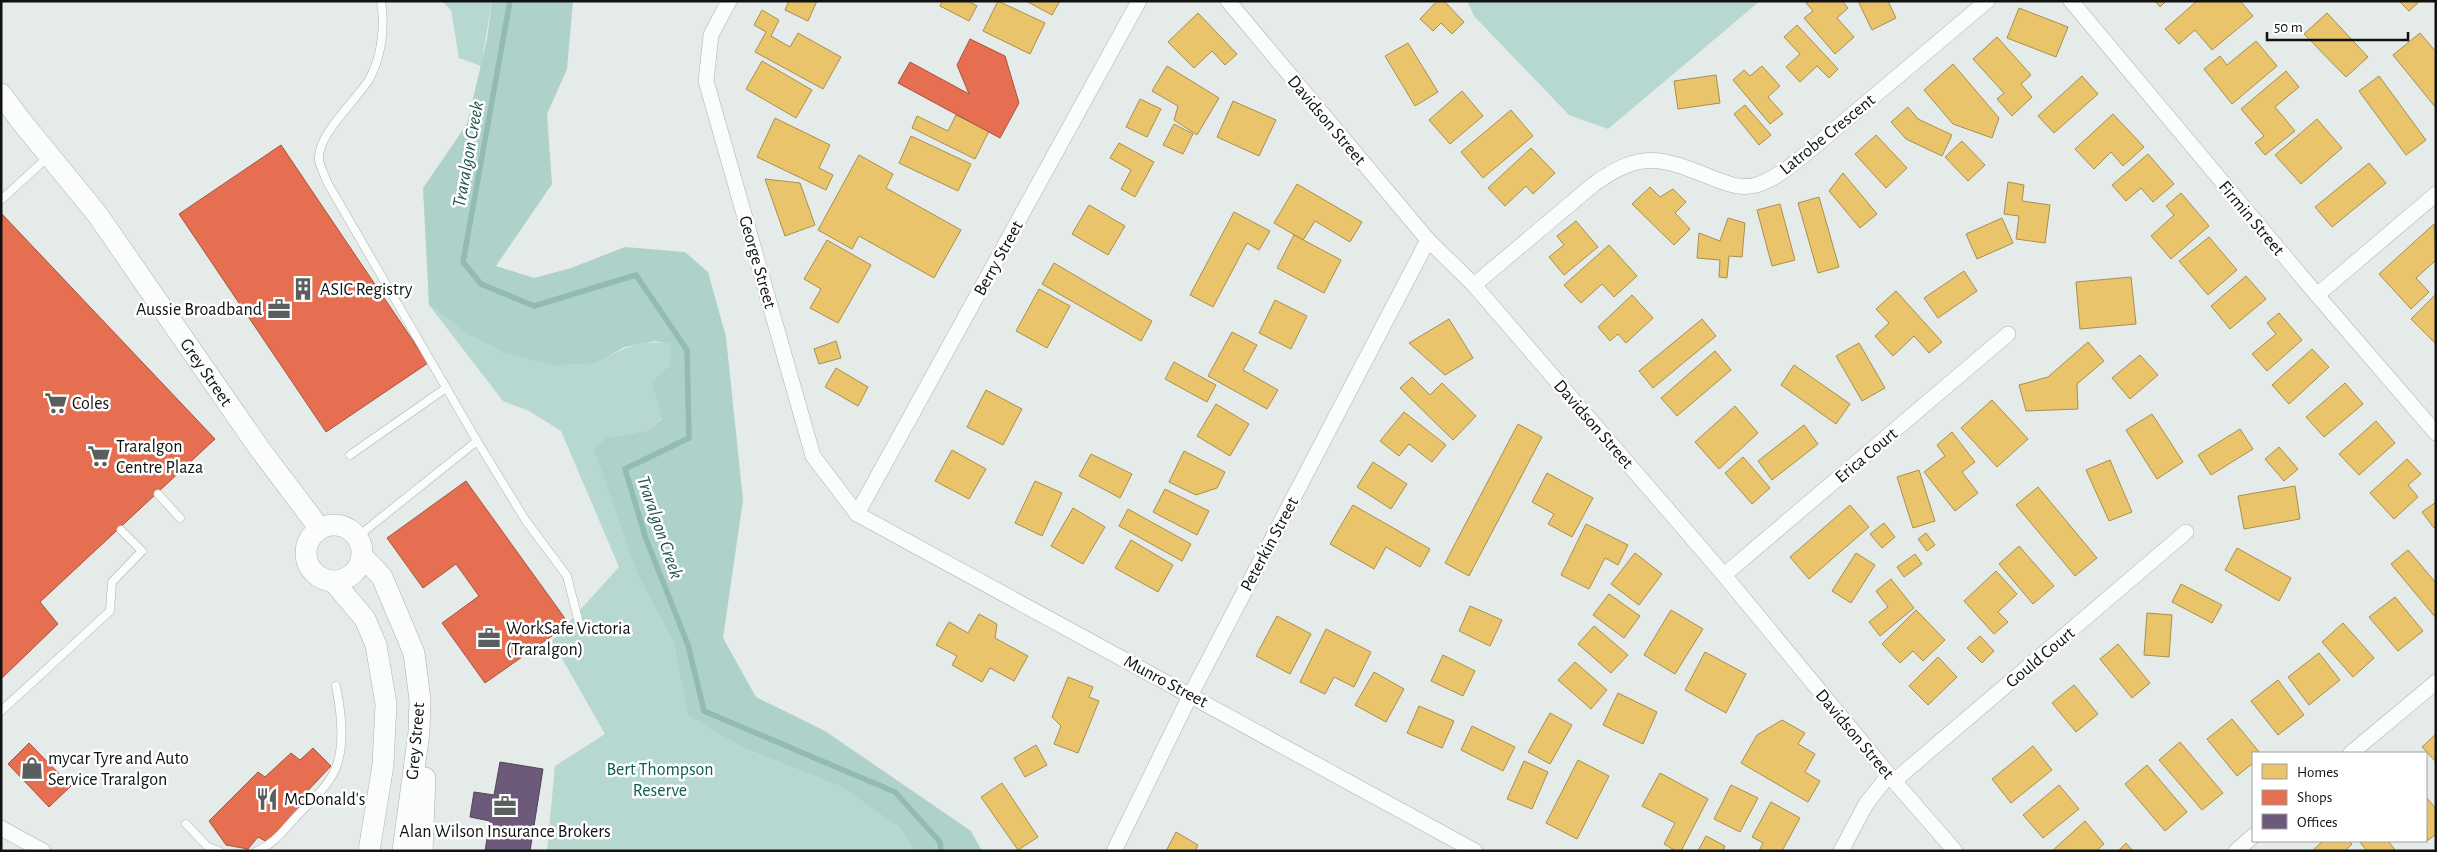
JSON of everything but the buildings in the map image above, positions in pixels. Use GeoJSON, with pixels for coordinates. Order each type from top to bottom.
{"type":"FeatureCollection","features":[{"type":"Feature","properties":{"kind":"main road","name":"Grey Street"},"geometry":{"type":"LineString","coordinates":[[1,94],[20,121],[97,214],[259,448],[320,529]]}},
{"type":"Feature","properties":{"kind":"main road","name":"Grey Street"},"geometry":{"type":"LineString","coordinates":[[1,105],[20,121]]}},
{"type":"Feature","properties":{"kind":"main road"},"geometry":{"type":"LineString","coordinates":[[331,525],[342,526],[359,547],[355,572],[347,578],[333,581],[320,577],[308,562],[306,551],[310,538],[320,529],[331,525]]}},
{"type":"Feature","properties":{"kind":"main road","name":"Grey Street"},"geometry":{"type":"LineString","coordinates":[[359,547],[382,577],[414,652],[420,700],[420,732],[403,851]]}},
{"type":"Feature","properties":{"kind":"main road","name":"Grey Street"},"geometry":{"type":"LineString","coordinates":[[333,581],[365,619],[376,645],[386,704],[383,765],[369,851]]}},
{"type":"Feature","properties":{"kind":"main road"},"geometry":{"type":"LineString","coordinates":[[355,851],[363,836],[374,753],[386,704],[420,700]]}},
{"type":"Feature","properties":{"kind":"main road"},"geometry":{"type":"LineString","coordinates":[[420,732],[427,743],[422,851]]}},
{"type":"Feature","properties":{"kind":"street","name":"George Street"},"geometry":{"type":"LineString","coordinates":[[729,1],[711,35],[706,80],[813,456],[857,514]]}},
{"type":"Feature","properties":{"kind":"street","name":"Berry Street"},"geometry":{"type":"LineString","coordinates":[[857,514],[1138,1]]}},
{"type":"Feature","properties":{"kind":"street","name":"Davidson Street"},"geometry":{"type":"LineString","coordinates":[[1228,1],[1428,240],[1474,285],[1724,575],[1955,851]]}},
{"type":"Feature","properties":{"kind":"street","name":"Latrobe Crescent"},"geometry":{"type":"LineString","coordinates":[[1474,285],[1594,184],[1613,170],[1634,162],[1655,158],[1733,186],[1754,185],[1771,179],[1802,157],[1987,1]]}},
{"type":"Feature","properties":{"kind":"street","name":"Firmin Street"},"geometry":{"type":"LineString","coordinates":[[2071,1],[2317,295],[2436,433]]}},
{"type":"Feature","properties":{"kind":"street"},"geometry":{"type":"LineString","coordinates":[[2317,295],[2436,194]]}},
{"type":"Feature","properties":{"kind":"street","name":"Peterkin Street"},"geometry":{"type":"LineString","coordinates":[[1114,851],[1190,694],[1428,240]]}},
{"type":"Feature","properties":{"kind":"street","name":"Erica Court"},"geometry":{"type":"LineString","coordinates":[[1724,575],[2008,334]]}},
{"type":"Feature","properties":{"kind":"street","name":"Munro Street"},"geometry":{"type":"LineString","coordinates":[[857,514],[1475,851]]}},
{"type":"Feature","properties":{"kind":"street","name":"Gould Court"},"geometry":{"type":"LineString","coordinates":[[1841,851],[1866,804],[1892,778],[2186,532]]}},
{"type":"Feature","properties":{"kind":"street"},"geometry":{"type":"LineString","coordinates":[[2353,752],[2436,682]]}},
{"type":"Feature","properties":{"kind":"street"},"geometry":{"type":"LineString","coordinates":[[1,828],[42,850]]}},
{"type":"Feature","properties":{"kind":"street"},"geometry":{"type":"LineString","coordinates":[[2236,851],[2252,837]]}},
{"type":"Feature","properties":{"kind":"lane"},"geometry":{"type":"LineString","coordinates":[[381,1],[383,15],[381,48],[371,77],[326,136],[319,160],[327,182],[476,441],[526,521],[567,576],[579,623]]}},
{"type":"Feature","properties":{"kind":"lane"},"geometry":{"type":"LineString","coordinates":[[1,200],[50,155]]}},
{"type":"Feature","properties":{"kind":"lane"},"geometry":{"type":"LineString","coordinates":[[350,455],[446,388]]}},
{"type":"Feature","properties":{"kind":"lane"},"geometry":{"type":"LineString","coordinates":[[359,547],[476,441]]}},
{"type":"Feature","properties":{"kind":"lane"},"geometry":{"type":"LineString","coordinates":[[158,494],[180,518]]}},
{"type":"Feature","properties":{"kind":"lane"},"geometry":{"type":"LineString","coordinates":[[1,711],[110,611],[112,582],[142,551],[121,530]]}},
{"type":"Feature","properties":{"kind":"lane"},"geometry":{"type":"LineString","coordinates":[[258,851],[269,846],[316,795],[335,770],[340,746],[341,710],[336,686]]}},
{"type":"Feature","properties":{"kind":"lane"},"geometry":{"type":"LineString","coordinates":[[186,824],[208,847],[220,851]]}},
{"type":"Feature","properties":{"kind":"green space"},"geometry":{"type":"Polygon","coordinates":[[[442,1],[492,1],[481,66],[459,58],[451,10],[442,1]]]}},
{"type":"Feature","properties":{"kind":"green space"},"geometry":{"type":"Polygon","coordinates":[[[492,1],[573,1],[567,69],[547,114],[552,184],[496,266],[534,278],[571,268],[625,247],[685,252],[708,272],[726,337],[743,500],[723,638],[756,697],[825,731],[971,831],[982,851],[915,851],[899,827],[839,786],[743,748],[688,715],[673,641],[639,578],[594,449],[608,437],[649,430],[662,418],[651,382],[670,365],[671,344],[655,341],[625,347],[596,363],[556,365],[507,354],[463,331],[429,305],[423,188],[467,124],[487,39],[492,1]]]}},
{"type":"Feature","properties":{"kind":"green space"},"geometry":{"type":"Polygon","coordinates":[[[1467,1],[1760,1],[1608,129],[1569,115],[1474,16],[1467,1]]]}},
{"type":"Feature","properties":{"kind":"green space","name":"Bert Thompson Reserve"},"geometry":{"type":"Polygon","coordinates":[[[429,305],[463,331],[596,363],[633,346],[651,342],[672,344],[670,365],[651,382],[662,417],[649,430],[608,437],[626,536],[639,578],[673,641],[688,714],[743,748],[839,786],[899,827],[915,851],[547,851],[555,766],[605,734],[552,641],[619,567],[561,431],[529,411],[503,401],[429,305]]]}},
{"type":"Feature","properties":{"kind":"waterway","name":"Traralgon Creek"},"geometry":{"type":"LineString","coordinates":[[510,1],[463,262],[481,284],[534,306],[636,275],[687,350],[689,438],[625,469],[646,539],[688,645],[704,711],[895,792],[940,842],[941,851]]}},
{"type":"Feature","properties":{"kind":"place","name":"ASIC Registry"},"geometry":{"type":"Point","coordinates":[303,289]}},
{"type":"Feature","properties":{"kind":"place","name":"Aussie Broadband"},"geometry":{"type":"Point","coordinates":[279,309]}},
{"type":"Feature","properties":{"kind":"place","name":"Coles"},"geometry":{"type":"Point","coordinates":[56,403]}},
{"type":"Feature","properties":{"kind":"place","name":"Traralgon Centre Plaza"},"geometry":{"type":"Point","coordinates":[99,456]}},
{"type":"Feature","properties":{"kind":"place","name":"WorkSafe Victoria (Traralgon)"},"geometry":{"type":"Point","coordinates":[489,638]}},
{"type":"Feature","properties":{"kind":"place","name":"mycar Tyre and Auto Service Traralgon"},"geometry":{"type":"Point","coordinates":[32,768]}},
{"type":"Feature","properties":{"kind":"place","name":"McDonald's"},"geometry":{"type":"Point","coordinates":[267,799]}},
{"type":"Feature","properties":{"kind":"place","name":"Alan Wilson Insurance Brokers"},"geometry":{"type":"Point","coordinates":[505,806]}}]}
